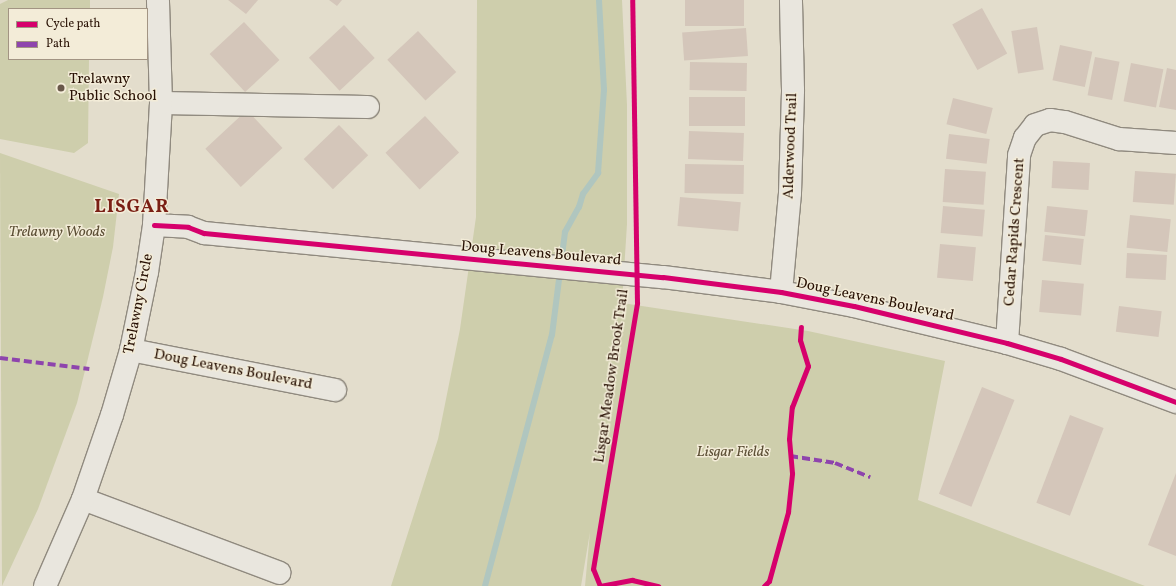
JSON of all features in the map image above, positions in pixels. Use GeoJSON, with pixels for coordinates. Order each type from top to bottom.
{"type":"FeatureCollection","features":[{"type":"Feature","properties":{"kind":"street","name":"Trelawny Circle"},"geometry":{"type":"LineString","coordinates":[[45,586],[82,500],[112,415],[130,350],[154,225],[161,103],[158,0]]}},
{"type":"Feature","properties":{"kind":"street","name":"Alderwood Trail"},"geometry":{"type":"LineString","coordinates":[[781,292],[790,193],[793,98],[791,0]]}},
{"type":"Feature","properties":{"kind":"street"},"geometry":{"type":"LineString","coordinates":[[161,103],[368,107]]}},
{"type":"Feature","properties":{"kind":"street","name":"Cedar Rapids Crescent"},"geometry":{"type":"LineString","coordinates":[[1007,343],[1019,155],[1025,138],[1035,125],[1050,120],[1064,122],[1119,138],[1176,143]]}},
{"type":"Feature","properties":{"kind":"street","name":"Doug Leavens Boulevard"},"geometry":{"type":"LineString","coordinates":[[154,225],[188,227],[204,233],[605,272],[781,292],[854,306],[1007,343],[1061,360],[1176,402]]}},
{"type":"Feature","properties":{"kind":"street","name":"Doug Leavens Boulevard"},"geometry":{"type":"LineString","coordinates":[[130,350],[335,390]]}},
{"type":"Feature","properties":{"kind":"street"},"geometry":{"type":"LineString","coordinates":[[82,500],[280,573]]}},
{"type":"Feature","properties":{"kind":"green space"},"geometry":{"type":"Polygon","coordinates":[[[8,0],[90,0],[90,8],[8,8],[8,60],[89,60],[88,143],[74,153],[0,139],[0,4],[8,0]]]}},
{"type":"Feature","properties":{"kind":"green space","name":"Lisgar Fields"},"geometry":{"type":"Polygon","coordinates":[[[477,0],[622,0],[627,105],[627,224],[622,303],[808,331],[945,361],[918,500],[1145,586],[585,586],[590,532],[581,586],[391,586],[438,439],[460,329],[476,217],[477,0]]]}},
{"type":"Feature","properties":{"kind":"green space","name":"Trelawny Woods"},"geometry":{"type":"Polygon","coordinates":[[[0,153],[119,194],[113,247],[103,297],[77,403],[38,509],[2,586],[0,153]]]}},
{"type":"Feature","properties":{"kind":"building"},"geometry":{"type":"Polygon","coordinates":[[[228,0],[258,0],[246,14],[228,0]]]}},
{"type":"Feature","properties":{"kind":"building"},"geometry":{"type":"Polygon","coordinates":[[[329,0],[342,0],[337,6],[329,0]]]}},
{"type":"Feature","properties":{"kind":"building"},"geometry":{"type":"Polygon","coordinates":[[[685,0],[744,0],[744,26],[685,26],[685,0]]]}},
{"type":"Feature","properties":{"kind":"building"},"geometry":{"type":"Polygon","coordinates":[[[982,8],[1007,53],[977,70],[952,24],[982,8]]]}},
{"type":"Feature","properties":{"kind":"building"},"geometry":{"type":"Polygon","coordinates":[[[244,22],[279,60],[245,92],[210,54],[244,22]]]}},
{"type":"Feature","properties":{"kind":"building"},"geometry":{"type":"Polygon","coordinates":[[[344,25],[375,58],[340,91],[309,58],[344,25]]]}},
{"type":"Feature","properties":{"kind":"building"},"geometry":{"type":"Polygon","coordinates":[[[1037,27],[1044,69],[1018,74],[1011,31],[1037,27]]]}},
{"type":"Feature","properties":{"kind":"building"},"geometry":{"type":"Polygon","coordinates":[[[746,28],[748,56],[684,60],[682,32],[746,28]]]}},
{"type":"Feature","properties":{"kind":"building"},"geometry":{"type":"Polygon","coordinates":[[[418,31],[456,72],[425,101],[387,60],[418,31]]]}},
{"type":"Feature","properties":{"kind":"building"},"geometry":{"type":"Polygon","coordinates":[[[1060,45],[1092,52],[1085,87],[1053,80],[1060,45]]]}},
{"type":"Feature","properties":{"kind":"building"},"geometry":{"type":"Polygon","coordinates":[[[1095,57],[1120,62],[1112,100],[1088,95],[1095,57]]]}},
{"type":"Feature","properties":{"kind":"building"},"geometry":{"type":"Polygon","coordinates":[[[690,62],[747,63],[747,91],[690,90],[690,62]]]}},
{"type":"Feature","properties":{"kind":"building"},"geometry":{"type":"Polygon","coordinates":[[[1131,63],[1163,69],[1156,108],[1124,101],[1131,63]]]}},
{"type":"Feature","properties":{"kind":"building"},"geometry":{"type":"Polygon","coordinates":[[[1167,68],[1176,70],[1176,110],[1159,107],[1167,68]]]}},
{"type":"Feature","properties":{"kind":"building"},"geometry":{"type":"Polygon","coordinates":[[[689,97],[745,97],[745,126],[689,126],[689,97]]]}},
{"type":"Feature","properties":{"kind":"building"},"geometry":{"type":"Polygon","coordinates":[[[953,98],[993,108],[986,134],[946,124],[953,98]]]}},
{"type":"Feature","properties":{"kind":"building"},"geometry":{"type":"Polygon","coordinates":[[[247,110],[282,148],[241,187],[205,149],[247,110]]]}},
{"type":"Feature","properties":{"kind":"building"},"geometry":{"type":"Polygon","coordinates":[[[425,116],[459,153],[420,189],[386,153],[425,116]]]}},
{"type":"Feature","properties":{"kind":"building"},"geometry":{"type":"Polygon","coordinates":[[[339,125],[368,155],[333,189],[304,159],[339,125]]]}},
{"type":"Feature","properties":{"kind":"building"},"geometry":{"type":"Polygon","coordinates":[[[689,131],[744,133],[743,161],[688,159],[689,131]]]}},
{"type":"Feature","properties":{"kind":"building"},"geometry":{"type":"Polygon","coordinates":[[[949,134],[990,139],[987,164],[946,159],[949,134]]]}},
{"type":"Feature","properties":{"kind":"building"},"geometry":{"type":"Polygon","coordinates":[[[1053,161],[1090,163],[1089,190],[1052,188],[1053,161]]]}},
{"type":"Feature","properties":{"kind":"building"},"geometry":{"type":"Polygon","coordinates":[[[685,164],[744,165],[743,194],[684,193],[685,164]]]}},
{"type":"Feature","properties":{"kind":"building"},"geometry":{"type":"Polygon","coordinates":[[[945,169],[986,172],[984,205],[943,202],[945,169]]]}},
{"type":"Feature","properties":{"kind":"building"},"geometry":{"type":"Polygon","coordinates":[[[1135,171],[1176,174],[1174,205],[1133,202],[1135,171]]]}},
{"type":"Feature","properties":{"kind":"building"},"geometry":{"type":"Polygon","coordinates":[[[680,197],[741,202],[738,231],[677,226],[680,197]]]}},
{"type":"Feature","properties":{"kind":"building"},"geometry":{"type":"Polygon","coordinates":[[[943,206],[985,210],[982,237],[941,233],[943,206]]]}},
{"type":"Feature","properties":{"kind":"building"},"geometry":{"type":"Polygon","coordinates":[[[1047,206],[1088,210],[1085,236],[1044,232],[1047,206]]]}},
{"type":"Feature","properties":{"kind":"building"},"geometry":{"type":"Polygon","coordinates":[[[1130,215],[1171,219],[1167,252],[1127,248],[1130,215]]]}},
{"type":"Feature","properties":{"kind":"building"},"geometry":{"type":"Polygon","coordinates":[[[1045,235],[1084,239],[1081,265],[1042,261],[1045,235]]]}},
{"type":"Feature","properties":{"kind":"building"},"geometry":{"type":"Polygon","coordinates":[[[940,244],[976,247],[973,281],[937,278],[940,244]]]}},
{"type":"Feature","properties":{"kind":"building"},"geometry":{"type":"Polygon","coordinates":[[[1127,253],[1167,255],[1166,280],[1126,278],[1127,253]]]}},
{"type":"Feature","properties":{"kind":"building"},"geometry":{"type":"Polygon","coordinates":[[[1042,280],[1084,284],[1081,316],[1039,312],[1042,280]]]}},
{"type":"Feature","properties":{"kind":"building"},"geometry":{"type":"Polygon","coordinates":[[[1119,306],[1162,311],[1159,337],[1116,332],[1119,306]]]}},
{"type":"Feature","properties":{"kind":"building"},"geometry":{"type":"Polygon","coordinates":[[[982,387],[1014,400],[971,507],[939,494],[982,387]]]}},
{"type":"Feature","properties":{"kind":"building"},"geometry":{"type":"Polygon","coordinates":[[[1070,415],[1104,428],[1070,516],[1036,503],[1070,415]]]}},
{"type":"Feature","properties":{"kind":"building"},"geometry":{"type":"Polygon","coordinates":[[[1176,473],[1176,556],[1148,545],[1176,473]]]}},
{"type":"Feature","properties":{"kind":"waterway"},"geometry":{"type":"LineString","coordinates":[[485,586],[552,335],[565,232],[579,207],[583,194],[598,173],[604,90],[599,0]]}},
{"type":"Feature","properties":{"kind":"marked path"},"geometry":{"type":"LineString","coordinates":[[0,358],[89,369]]}},
{"type":"Feature","properties":{"kind":"marked path"},"geometry":{"type":"LineString","coordinates":[[790,456],[835,463],[870,477]]}},
{"type":"Feature","properties":{"kind":"cycle path","name":"Lisgar Meadow Brook Trail"},"geometry":{"type":"LineString","coordinates":[[600,586],[593,569],[637,303],[632,0]]}},
{"type":"Feature","properties":{"kind":"cycle path"},"geometry":{"type":"LineString","coordinates":[[154,225],[188,227],[204,233],[663,277],[781,292],[854,306],[1007,343],[1061,359],[1176,402]]}},
{"type":"Feature","properties":{"kind":"cycle path"},"geometry":{"type":"LineString","coordinates":[[764,586],[769,581],[788,512],[792,473],[789,439],[792,407],[808,366],[800,340],[801,327]]}},
{"type":"Feature","properties":{"kind":"cycle path"},"geometry":{"type":"LineString","coordinates":[[600,586],[632,580],[658,586]]}},
{"type":"Feature","properties":{"kind":"place","name":"Trelawny Public School"},"geometry":{"type":"Point","coordinates":[61,88]}},
{"type":"Feature","properties":{"kind":"district","name":"LISGAR"},"geometry":{"type":"Point","coordinates":[132,208]}}]}
